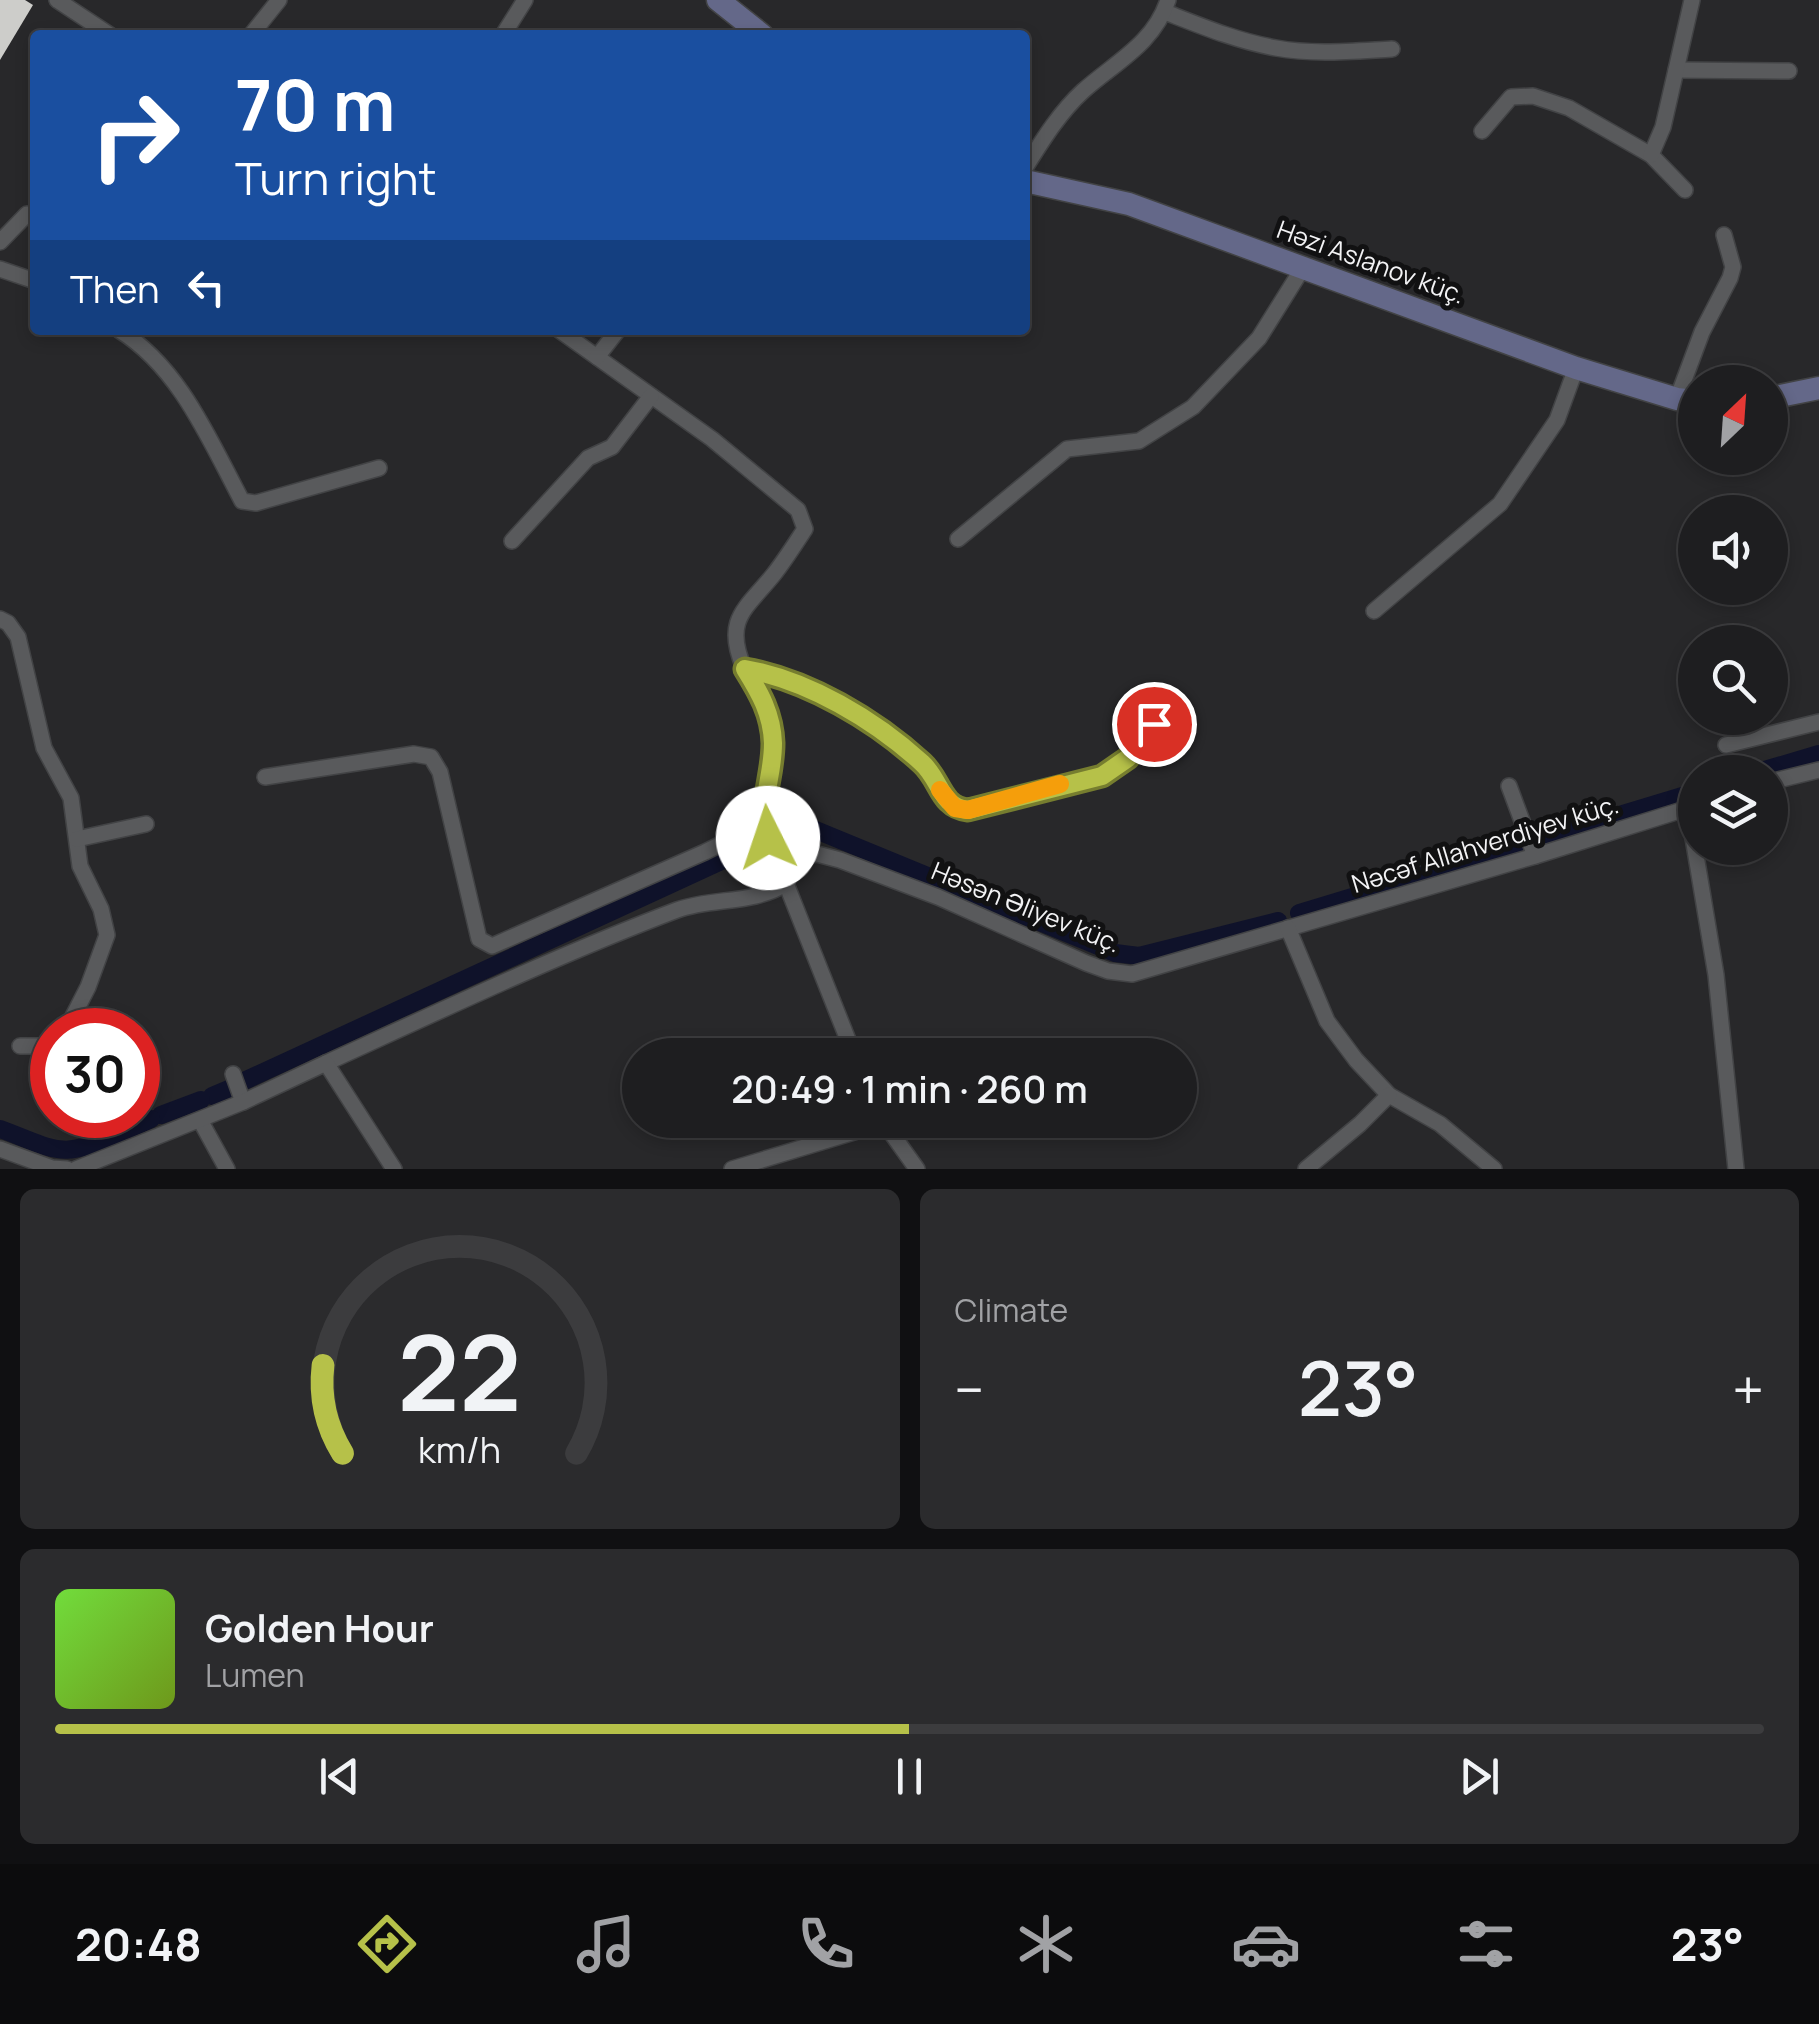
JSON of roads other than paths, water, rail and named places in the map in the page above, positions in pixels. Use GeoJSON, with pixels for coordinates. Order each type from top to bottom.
{"type":"FeatureCollection","features":[{"type":"Feature","properties":{"kind":"street"},"geometry":{"type":"LineString","coordinates":[[57,0],[102,30]]}},
{"type":"Feature","properties":{"kind":"street"},"geometry":{"type":"LineString","coordinates":[[255,30],[280,0]]}},
{"type":"Feature","properties":{"kind":"street"},"geometry":{"type":"LineString","coordinates":[[506,30],[525,0]]}},
{"type":"Feature","properties":{"kind":"street"},"geometry":{"type":"LineString","coordinates":[[718,0],[756,30]]}},
{"type":"Feature","properties":{"kind":"street"},"geometry":{"type":"LineString","coordinates":[[1651,156],[1663,127],[1692,0]]}},
{"type":"Feature","properties":{"kind":"street"},"geometry":{"type":"LineString","coordinates":[[1030,160],[1062,112],[1138,47],[1167,6],[1213,31],[1276,48],[1340,52],[1392,49]]}},
{"type":"Feature","properties":{"kind":"street"},"geometry":{"type":"LineString","coordinates":[[1676,70],[1789,71]]}},
{"type":"Feature","properties":{"kind":"street"},"geometry":{"type":"LineString","coordinates":[[1482,130],[1511,96],[1533,96],[1569,108],[1651,156],[1685,190]]}},
{"type":"Feature","properties":{"kind":"street","name":"Həzi Aslanov küç."},"geometry":{"type":"LineString","coordinates":[[1030,182],[1129,204],[1576,368],[1678,398]]}},
{"type":"Feature","properties":{"kind":"street"},"geometry":{"type":"LineString","coordinates":[[0,242],[26,214]]}},
{"type":"Feature","properties":{"kind":"street"},"geometry":{"type":"LineString","coordinates":[[1694,365],[1702,332],[1733,267],[1724,235]]}},
{"type":"Feature","properties":{"kind":"street"},"geometry":{"type":"LineString","coordinates":[[958,539],[1066,450],[1139,441],[1193,407],[1259,338],[1304,266]]}},
{"type":"Feature","properties":{"kind":"street"},"geometry":{"type":"LineString","coordinates":[[0,269],[30,280]]}},
{"type":"Feature","properties":{"kind":"street"},"geometry":{"type":"LineString","coordinates":[[127,335],[144,346],[166,370],[242,500],[256,503],[379,468]]}},
{"type":"Feature","properties":{"kind":"street"},"geometry":{"type":"LineString","coordinates":[[566,335],[712,439],[798,510],[805,530],[774,574],[745,605],[736,622],[735,637],[745,669],[764,697],[771,723],[773,746],[762,816],[847,1038]]}},
{"type":"Feature","properties":{"kind":"street"},"geometry":{"type":"LineString","coordinates":[[597,357],[614,335]]}},
{"type":"Feature","properties":{"kind":"street"},"geometry":{"type":"LineString","coordinates":[[1374,611],[1500,504],[1556,420],[1576,368]]}},
{"type":"Feature","properties":{"kind":"street"},"geometry":{"type":"LineString","coordinates":[[1788,394],[1819,388]]}},
{"type":"Feature","properties":{"kind":"street"},"geometry":{"type":"LineString","coordinates":[[512,541],[588,458],[612,448],[651,396]]}},
{"type":"Feature","properties":{"kind":"street"},"geometry":{"type":"LineString","coordinates":[[0,619],[8,622],[18,637],[44,748],[71,798],[80,866],[108,934],[77,1008]]}},
{"type":"Feature","properties":{"kind":"street"},"geometry":{"type":"LineString","coordinates":[[745,669],[784,680],[883,730],[926,766],[946,800],[955,808],[968,810],[1102,776],[1128,758],[1154,724]]}},
{"type":"Feature","properties":{"kind":"street"},"geometry":{"type":"LineString","coordinates":[[1726,744],[1819,722]]}},
{"type":"Feature","properties":{"kind":"street"},"geometry":{"type":"LineString","coordinates":[[265,777],[414,754],[431,757],[440,772],[479,939],[492,946],[735,838],[762,816]]}},
{"type":"Feature","properties":{"kind":"street"},"geometry":{"type":"LineString","coordinates":[[1788,778],[1819,770]]}},
{"type":"Feature","properties":{"kind":"street"},"geometry":{"type":"LineString","coordinates":[[1509,786],[1535,856]]}},
{"type":"Feature","properties":{"kind":"street","name":"Nəcəf Allahverdiyev küç."},"geometry":{"type":"LineString","coordinates":[[1288,928],[1678,811]]}},
{"type":"Feature","properties":{"kind":"street"},"geometry":{"type":"LineString","coordinates":[[77,839],[146,824]]}},
{"type":"Feature","properties":{"kind":"street","name":"Həsən Əliyev küç."},"geometry":{"type":"LineString","coordinates":[[778,862],[817,854],[840,860],[938,897],[1108,971],[1132,974],[1288,928]]}},
{"type":"Feature","properties":{"kind":"street"},"geometry":{"type":"LineString","coordinates":[[1700,865],[1716,975],[1736,1169]]}},
{"type":"Feature","properties":{"kind":"street"},"geometry":{"type":"LineString","coordinates":[[76,1169],[243,1102],[456,1003],[682,908],[755,898],[787,884]]}},
{"type":"Feature","properties":{"kind":"street"},"geometry":{"type":"LineString","coordinates":[[1288,928],[1327,1021],[1356,1060],[1389,1094],[1440,1124],[1494,1169]]}},
{"type":"Feature","properties":{"kind":"street"},"geometry":{"type":"LineString","coordinates":[[20,1046],[30,1046]]}},
{"type":"Feature","properties":{"kind":"street"},"geometry":{"type":"LineString","coordinates":[[326,1062],[394,1169]]}},
{"type":"Feature","properties":{"kind":"street"},"geometry":{"type":"LineString","coordinates":[[232,1074],[243,1102]]}},
{"type":"Feature","properties":{"kind":"street"},"geometry":{"type":"LineString","coordinates":[[1306,1169],[1389,1094]]}},
{"type":"Feature","properties":{"kind":"street"},"geometry":{"type":"LineString","coordinates":[[200,1120],[227,1169]]}},
{"type":"Feature","properties":{"kind":"street"},"geometry":{"type":"LineString","coordinates":[[732,1169],[832,1138]]}},
{"type":"Feature","properties":{"kind":"street"},"geometry":{"type":"LineString","coordinates":[[895,1138],[917,1169]]}},
{"type":"Feature","properties":{"kind":"street"},"geometry":{"type":"LineString","coordinates":[[0,1149],[52,1169],[66,1169]]}},
{"type":"Feature","properties":{"kind":"waterway"},"geometry":{"type":"LineString","coordinates":[[1788,763],[1819,754]]}},
{"type":"Feature","properties":{"kind":"waterway"},"geometry":{"type":"LineString","coordinates":[[1543,838],[1678,797]]}},
{"type":"Feature","properties":{"kind":"waterway"},"geometry":{"type":"LineString","coordinates":[[786,828],[811,828],[1115,953],[1139,956],[1278,921]]}},
{"type":"Feature","properties":{"kind":"waterway"},"geometry":{"type":"LineString","coordinates":[[244,1081],[758,844]]}},
{"type":"Feature","properties":{"kind":"waterway"},"geometry":{"type":"LineString","coordinates":[[1299,913],[1520,846]]}},
{"type":"Feature","properties":{"kind":"waterway"},"geometry":{"type":"LineString","coordinates":[[212,1096],[231,1088]]}},
{"type":"Feature","properties":{"kind":"waterway"},"geometry":{"type":"LineString","coordinates":[[161,1115],[201,1100]]}},
{"type":"Feature","properties":{"kind":"waterway"},"geometry":{"type":"LineString","coordinates":[[0,1129],[60,1149],[84,1147],[107,1138]]}}]}
